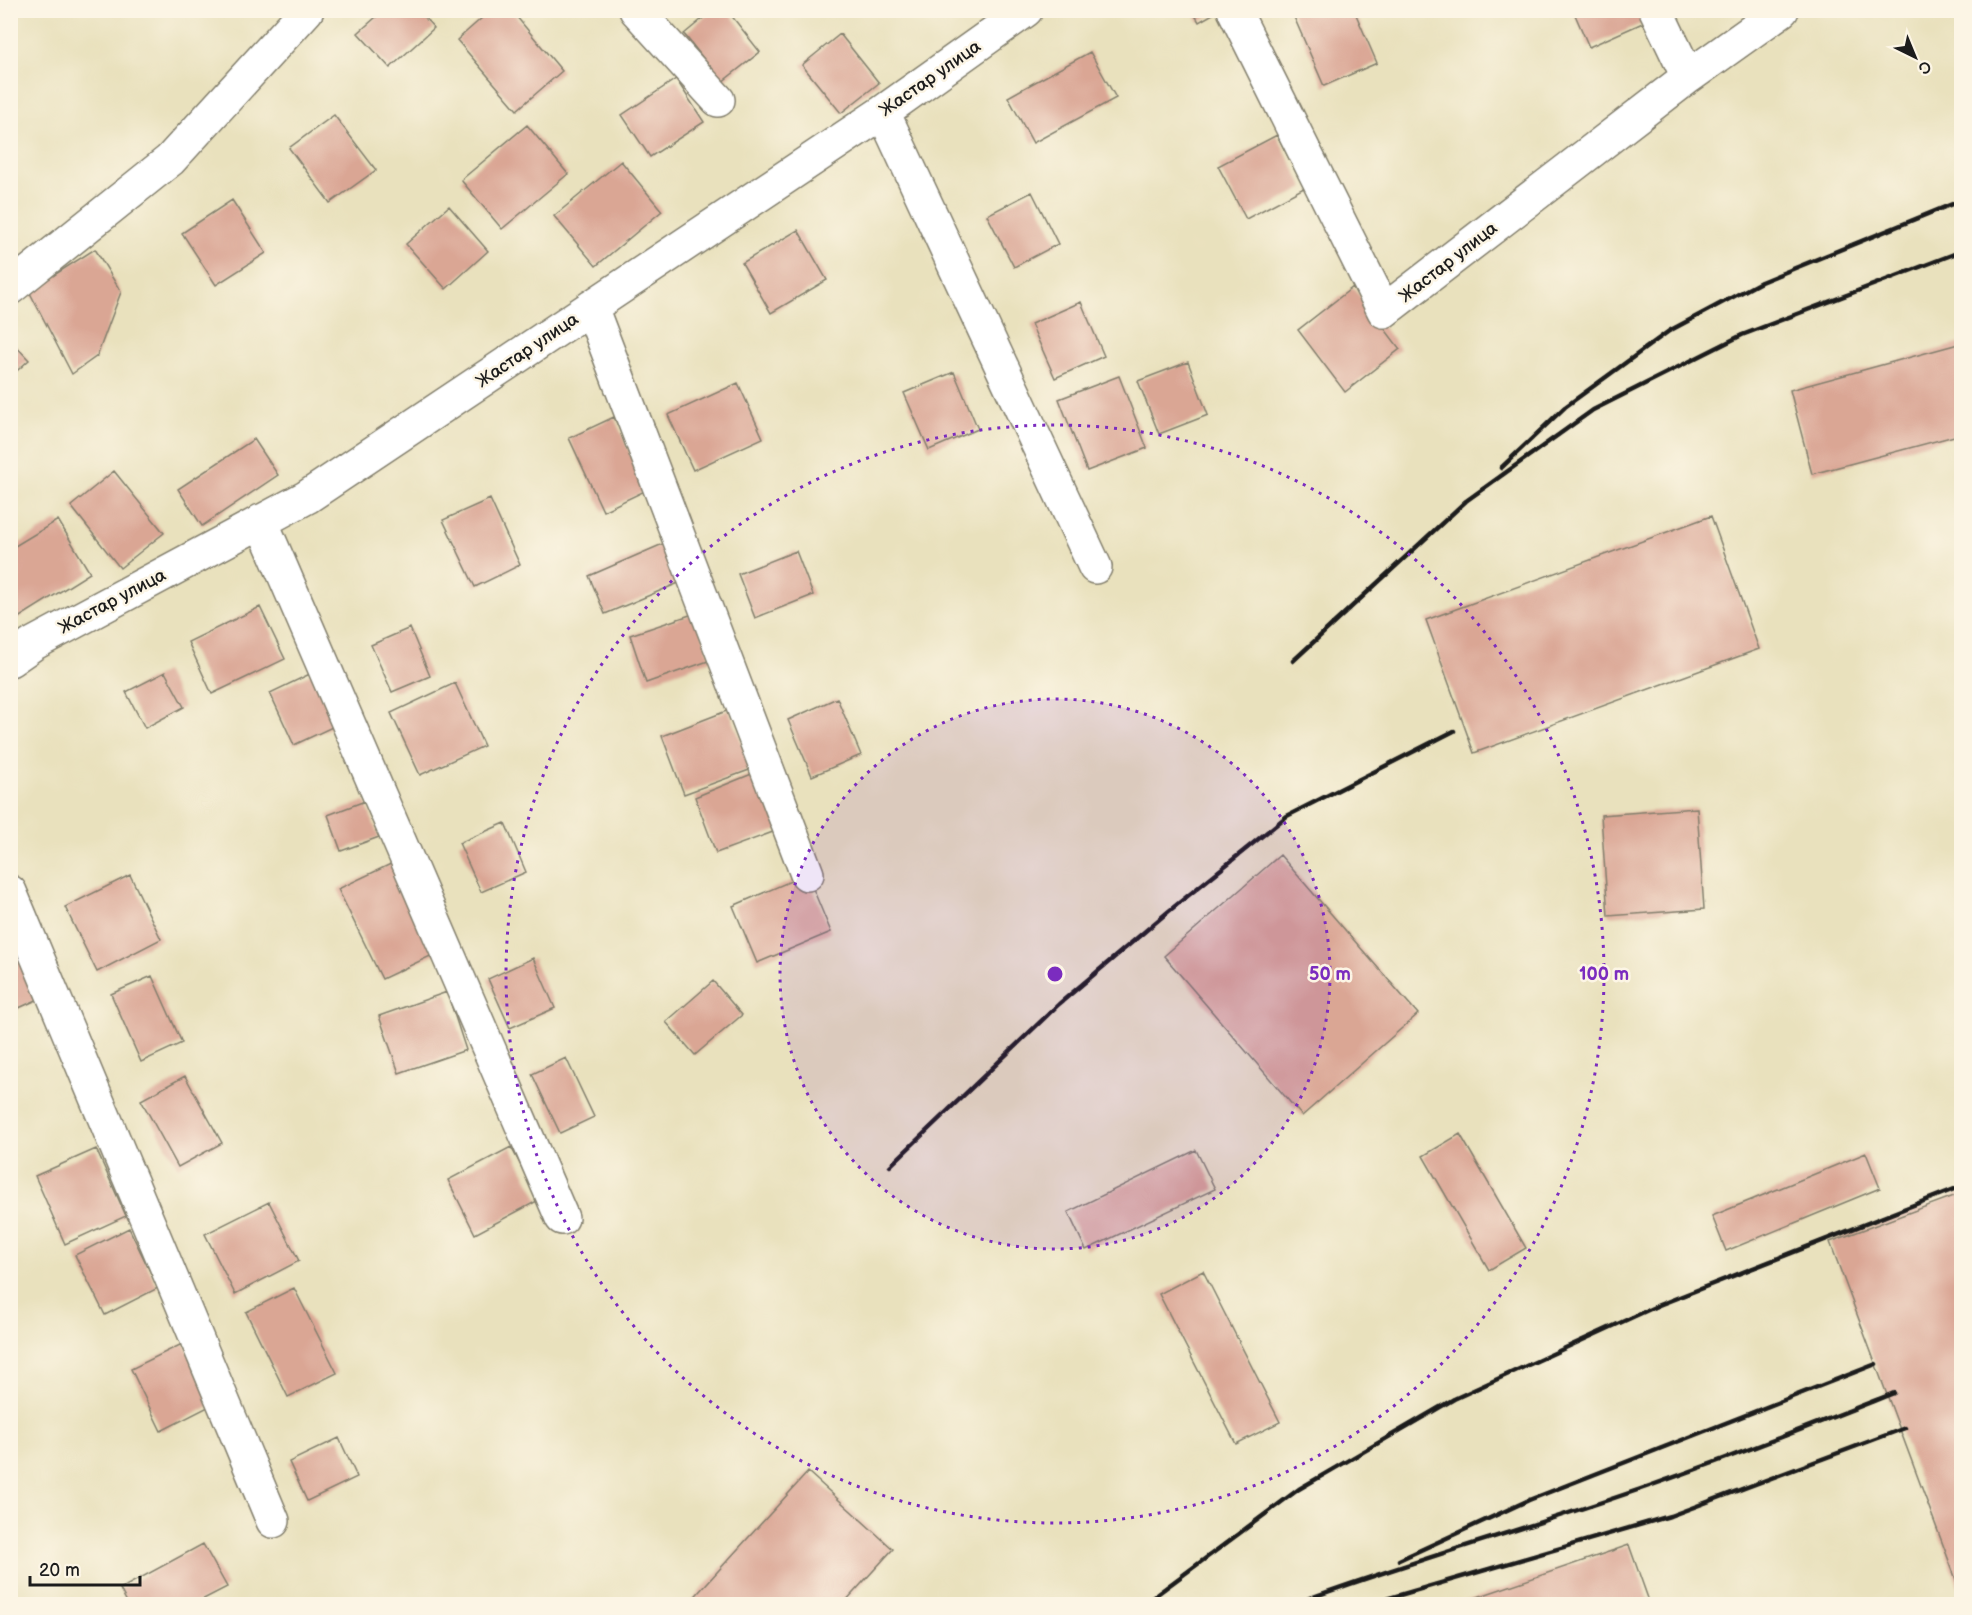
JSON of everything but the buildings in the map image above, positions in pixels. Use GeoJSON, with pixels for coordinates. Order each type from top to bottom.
{"type":"FeatureCollection","features":[{"type":"Feature","properties":{"kind":"street"},"geometry":{"type":"LineString","coordinates":[[10,288],[170,160],[307,10]]}},
{"type":"Feature","properties":{"kind":"street"},"geometry":{"type":"LineString","coordinates":[[636,10],[718,100]]}},
{"type":"Feature","properties":{"kind":"street","name":"Жастар улица"},"geometry":{"type":"LineString","coordinates":[[10,660],[33,644],[307,497],[883,112],[1026,10]]}},
{"type":"Feature","properties":{"kind":"street","name":"Жастар улица"},"geometry":{"type":"LineString","coordinates":[[1234,10],[1384,311],[1688,77],[1782,10]]}},
{"type":"Feature","properties":{"kind":"street"},"geometry":{"type":"LineString","coordinates":[[1656,10],[1688,77]]}},
{"type":"Feature","properties":{"kind":"street"},"geometry":{"type":"LineString","coordinates":[[883,112],[1095,567]]}},
{"type":"Feature","properties":{"kind":"street"},"geometry":{"type":"LineString","coordinates":[[591,307],[807,874]]}},
{"type":"Feature","properties":{"kind":"street"},"geometry":{"type":"LineString","coordinates":[[261,521],[562,1218]]}},
{"type":"Feature","properties":{"kind":"street"},"geometry":{"type":"LineString","coordinates":[[10,892],[273,1521]]}},
{"type":"Feature","properties":{"kind":"railway"},"geometry":{"type":"LineString","coordinates":[[1501,468],[1565,407],[1669,331],[1761,282],[1962,200]]}},
{"type":"Feature","properties":{"kind":"railway"},"geometry":{"type":"LineString","coordinates":[[1293,661],[1466,501],[1593,410],[1742,335],[1962,251]]}},
{"type":"Feature","properties":{"kind":"railway"},"geometry":{"type":"LineString","coordinates":[[890,1166],[1059,1004],[1287,816],[1454,731]]}},
{"type":"Feature","properties":{"kind":"railway"},"geometry":{"type":"LineString","coordinates":[[1144,1604],[1299,1489],[1454,1399],[1659,1305],[1962,1186]]}},
{"type":"Feature","properties":{"kind":"railway"},"geometry":{"type":"LineString","coordinates":[[1399,1560],[1529,1500],[1876,1364]]}},
{"type":"Feature","properties":{"kind":"railway"},"geometry":{"type":"LineString","coordinates":[[1294,1604],[1652,1485],[1894,1393]]}},
{"type":"Feature","properties":{"kind":"railway"},"geometry":{"type":"LineString","coordinates":[[1369,1604],[1670,1516],[1905,1428]]}}]}
